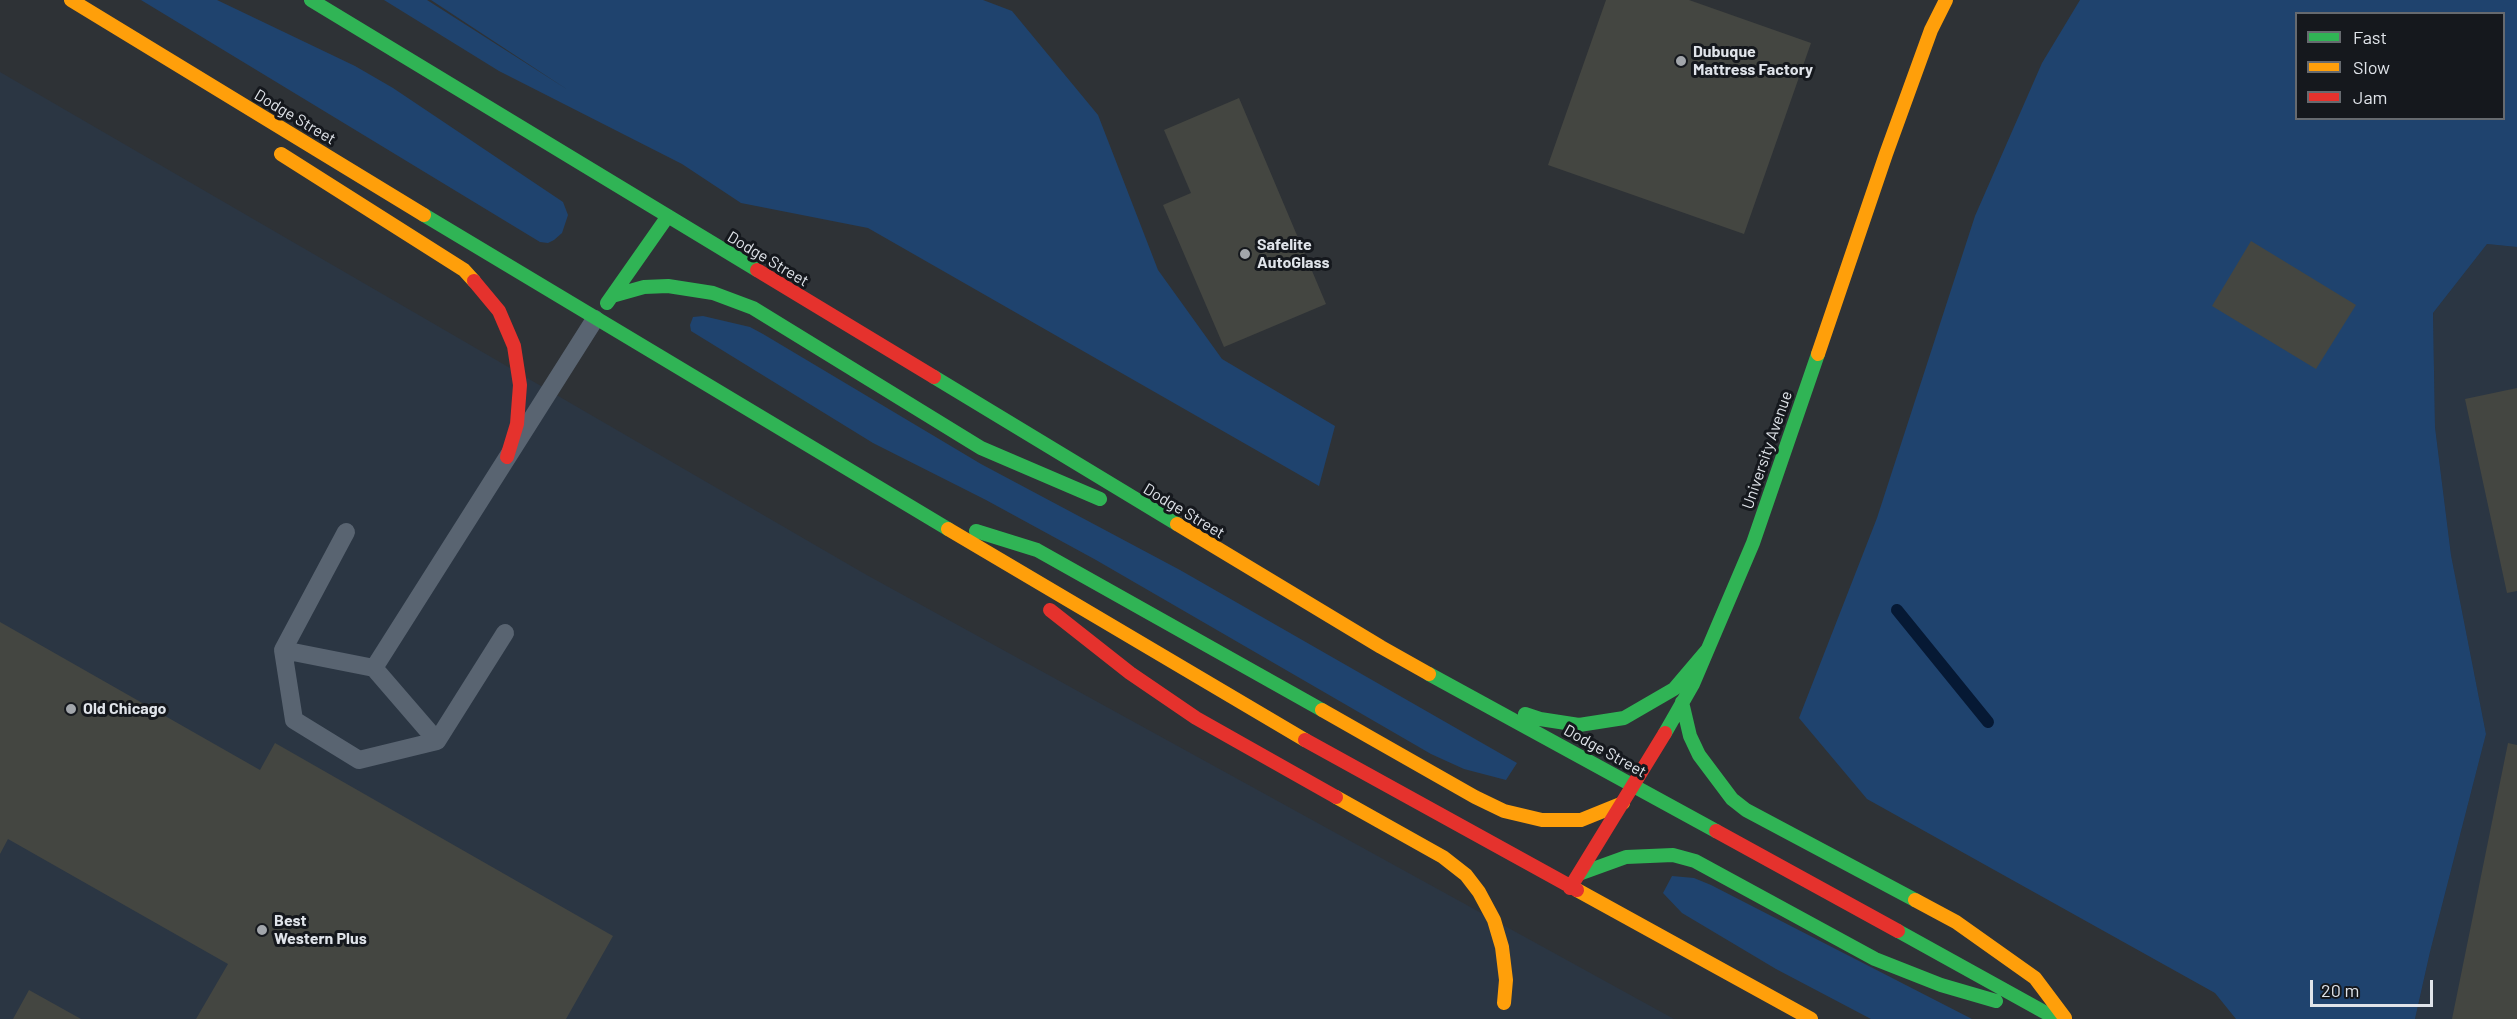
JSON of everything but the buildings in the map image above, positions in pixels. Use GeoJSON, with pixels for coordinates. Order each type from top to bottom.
{"type":"FeatureCollection","features":[{"type":"Feature","properties":{"kind":"main road","name":"Dodge Street"},"geometry":{"type":"LineString","coordinates":[[71,0],[595,319],[1283,728],[1811,1019]]}},
{"type":"Feature","properties":{"kind":"main road","name":"Dodge Street"},"geometry":{"type":"LineString","coordinates":[[297,0],[317,4],[1215,549],[1381,647],[2057,1019]]}},
{"type":"Feature","properties":{"kind":"main road","name":"University Avenue"},"geometry":{"type":"LineString","coordinates":[[1570,888],[1635,785],[1682,702],[1708,649],[1753,543],[1890,143],[1931,30],[1946,0]]}},
{"type":"Feature","properties":{"kind":"main road"},"geometry":{"type":"LineString","coordinates":[[168,59],[216,105]]}},
{"type":"Feature","properties":{"kind":"main road"},"geometry":{"type":"LineString","coordinates":[[269,147],[464,270],[487,294],[499,311],[514,346],[520,385],[517,424],[507,457]]}},
{"type":"Feature","properties":{"kind":"main road"},"geometry":{"type":"LineString","coordinates":[[595,319],[668,216]]}},
{"type":"Feature","properties":{"kind":"main road"},"geometry":{"type":"LineString","coordinates":[[612,296],[644,287],[668,285],[713,293],[753,308],[981,448],[1108,503]]}},
{"type":"Feature","properties":{"kind":"main road"},"geometry":{"type":"LineString","coordinates":[[1130,512],[1215,549]]}},
{"type":"Feature","properties":{"kind":"main road"},"geometry":{"type":"LineString","coordinates":[[923,514],[1046,555],[1160,617],[1474,797],[1504,811],[1542,820],[1581,820],[1623,803]]}},
{"type":"Feature","properties":{"kind":"main road"},"geometry":{"type":"LineString","coordinates":[[979,547],[1058,616],[1130,673],[1186,712],[1443,857],[1466,875],[1479,892],[1494,920],[1506,980],[1504,1003]]}},
{"type":"Feature","properties":{"kind":"main road"},"geometry":{"type":"LineString","coordinates":[[1471,696],[1540,719],[1579,725],[1616,719],[1647,706],[1674,690],[1708,649]]}},
{"type":"Feature","properties":{"kind":"main road"},"geometry":{"type":"LineString","coordinates":[[1682,702],[1690,736],[1699,755],[1732,799],[1767,821],[1956,922],[2035,978],[2066,1019]]}},
{"type":"Feature","properties":{"kind":"main road"},"geometry":{"type":"LineString","coordinates":[[1579,874],[1626,857],[1673,855],[1695,861],[1875,958],[1941,985],[2048,1019]]}},
{"type":"Feature","properties":{"kind":"lane"},"geometry":{"type":"LineString","coordinates":[[374,668],[595,319]]}},
{"type":"Feature","properties":{"kind":"lane"},"geometry":{"type":"LineString","coordinates":[[346,532],[283,650],[294,720],[359,760],[437,741],[505,633]]}},
{"type":"Feature","properties":{"kind":"lane"},"geometry":{"type":"LineString","coordinates":[[283,650],[374,668],[437,741]]}},
{"type":"Feature","properties":{"kind":"shaded area"},"geometry":{"type":"Polygon","coordinates":[[[141,0],[217,0],[355,66],[393,88],[563,202],[568,215],[562,233],[548,243],[540,242],[141,0]]]}},
{"type":"Feature","properties":{"kind":"shaded area"},"geometry":{"type":"Polygon","coordinates":[[[384,0],[427,0],[568,90],[431,0],[983,0],[1012,11],[1098,115],[1158,270],[1222,359],[1335,426],[1319,486],[868,228],[741,203],[682,164],[499,71],[384,0]]]}},
{"type":"Feature","properties":{"kind":"shaded area"},"geometry":{"type":"Polygon","coordinates":[[[2080,0],[2517,0],[2517,247],[2487,244],[2433,313],[2435,427],[2451,555],[2486,734],[2415,1019],[2236,1019],[2215,993],[1867,799],[1799,718],[1877,518],[1975,216],[2042,63],[2080,0]]]}},
{"type":"Feature","properties":{"kind":"shaded area"},"geometry":{"type":"Polygon","coordinates":[[[0,72],[865,574],[1674,1019],[0,1019],[0,72]]]}},
{"type":"Feature","properties":{"kind":"shaded area"},"geometry":{"type":"Polygon","coordinates":[[[2487,244],[2517,247],[2517,1019],[2415,1019],[2486,734],[2451,555],[2435,427],[2433,313],[2487,244]]]}},
{"type":"Feature","properties":{"kind":"shaded area"},"geometry":{"type":"Polygon","coordinates":[[[703,316],[750,327],[763,334],[981,464],[1180,570],[1517,763],[1506,780],[1464,769],[1431,754],[1096,560],[986,500],[873,443],[691,331],[690,325],[693,317],[703,316]]]}},
{"type":"Feature","properties":{"kind":"shaded area"},"geometry":{"type":"Polygon","coordinates":[[[1672,876],[1694,878],[1711,885],[1972,1019],[1871,1019],[1776,969],[1682,913],[1663,893],[1672,876]]]}},
{"type":"Feature","properties":{"kind":"waterway"},"geometry":{"type":"LineString","coordinates":[[1897,610],[1988,722]]}},
{"type":"Feature","properties":{"kind":"traffic: fast"},"geometry":{"type":"LineString","coordinates":[[311,0],[757,270]]}},
{"type":"Feature","properties":{"kind":"traffic: fast"},"geometry":{"type":"LineString","coordinates":[[424,215],[948,529]]}},
{"type":"Feature","properties":{"kind":"traffic: fast"},"geometry":{"type":"LineString","coordinates":[[607,303],[668,216]]}},
{"type":"Feature","properties":{"kind":"traffic: fast"},"geometry":{"type":"LineString","coordinates":[[612,296],[644,287],[668,286],[713,293],[753,308],[981,448],[1100,499]]}},
{"type":"Feature","properties":{"kind":"traffic: fast"},"geometry":{"type":"LineString","coordinates":[[1665,733],[1693,684],[1753,543],[1818,354]]}},
{"type":"Feature","properties":{"kind":"traffic: fast"},"geometry":{"type":"LineString","coordinates":[[934,377],[1177,524]]}},
{"type":"Feature","properties":{"kind":"traffic: fast"},"geometry":{"type":"LineString","coordinates":[[976,531],[1037,550],[1322,710]]}},
{"type":"Feature","properties":{"kind":"traffic: fast"},"geometry":{"type":"LineString","coordinates":[[1525,714],[1540,719],[1579,725],[1624,718],[1674,689],[1708,649]]}},
{"type":"Feature","properties":{"kind":"traffic: fast"},"geometry":{"type":"LineString","coordinates":[[1429,674],[1716,831]]}},
{"type":"Feature","properties":{"kind":"traffic: fast"},"geometry":{"type":"LineString","coordinates":[[1682,702],[1690,736],[1699,755],[1732,799],[1746,810],[1915,900]]}},
{"type":"Feature","properties":{"kind":"traffic: fast"},"geometry":{"type":"LineString","coordinates":[[1579,874],[1626,857],[1673,855],[1695,861],[1875,959],[1941,985],[1996,1001]]}},
{"type":"Feature","properties":{"kind":"traffic: fast"},"geometry":{"type":"LineString","coordinates":[[1898,931],[2057,1019]]}},
{"type":"Feature","properties":{"kind":"traffic: slow"},"geometry":{"type":"LineString","coordinates":[[71,0],[424,215]]}},
{"type":"Feature","properties":{"kind":"traffic: slow"},"geometry":{"type":"LineString","coordinates":[[1818,354],[1886,154],[1931,30],[1946,0]]}},
{"type":"Feature","properties":{"kind":"traffic: slow"},"geometry":{"type":"LineString","coordinates":[[281,154],[464,270],[474,281]]}},
{"type":"Feature","properties":{"kind":"traffic: slow"},"geometry":{"type":"LineString","coordinates":[[1177,524],[1429,674]]}},
{"type":"Feature","properties":{"kind":"traffic: slow"},"geometry":{"type":"LineString","coordinates":[[948,529],[1305,740]]}},
{"type":"Feature","properties":{"kind":"traffic: slow"},"geometry":{"type":"LineString","coordinates":[[1322,710],[1475,797],[1504,811],[1542,820],[1581,820],[1623,803]]}},
{"type":"Feature","properties":{"kind":"traffic: slow"},"geometry":{"type":"LineString","coordinates":[[1336,797],[1443,857],[1466,875],[1479,892],[1494,920],[1502,947],[1506,980],[1504,1003]]}},
{"type":"Feature","properties":{"kind":"traffic: slow"},"geometry":{"type":"LineString","coordinates":[[1577,890],[1811,1019]]}},
{"type":"Feature","properties":{"kind":"traffic: slow"},"geometry":{"type":"LineString","coordinates":[[1915,900],[1956,922],[2035,978],[2065,1018]]}},
{"type":"Feature","properties":{"kind":"traffic: jam"},"geometry":{"type":"LineString","coordinates":[[757,270],[934,377]]}},
{"type":"Feature","properties":{"kind":"traffic: jam"},"geometry":{"type":"LineString","coordinates":[[474,281],[499,311],[514,346],[520,385],[517,424],[507,457]]}},
{"type":"Feature","properties":{"kind":"traffic: jam"},"geometry":{"type":"LineString","coordinates":[[1050,610],[1130,673],[1196,718],[1336,797]]}},
{"type":"Feature","properties":{"kind":"traffic: jam"},"geometry":{"type":"LineString","coordinates":[[1570,888],[1665,733]]}},
{"type":"Feature","properties":{"kind":"traffic: jam"},"geometry":{"type":"LineString","coordinates":[[1305,740],[1577,890]]}},
{"type":"Feature","properties":{"kind":"traffic: jam"},"geometry":{"type":"LineString","coordinates":[[1716,831],[1898,931]]}},
{"type":"Feature","properties":{"kind":"place","name":"Dubuque Mattress Factory"},"geometry":{"type":"Point","coordinates":[1681,61]}},
{"type":"Feature","properties":{"kind":"place","name":"Safelite AutoGlass"},"geometry":{"type":"Point","coordinates":[1245,254]}},
{"type":"Feature","properties":{"kind":"place","name":"Old Chicago"},"geometry":{"type":"Point","coordinates":[71,709]}},
{"type":"Feature","properties":{"kind":"place","name":"Best Western Plus"},"geometry":{"type":"Point","coordinates":[262,930]}}]}
